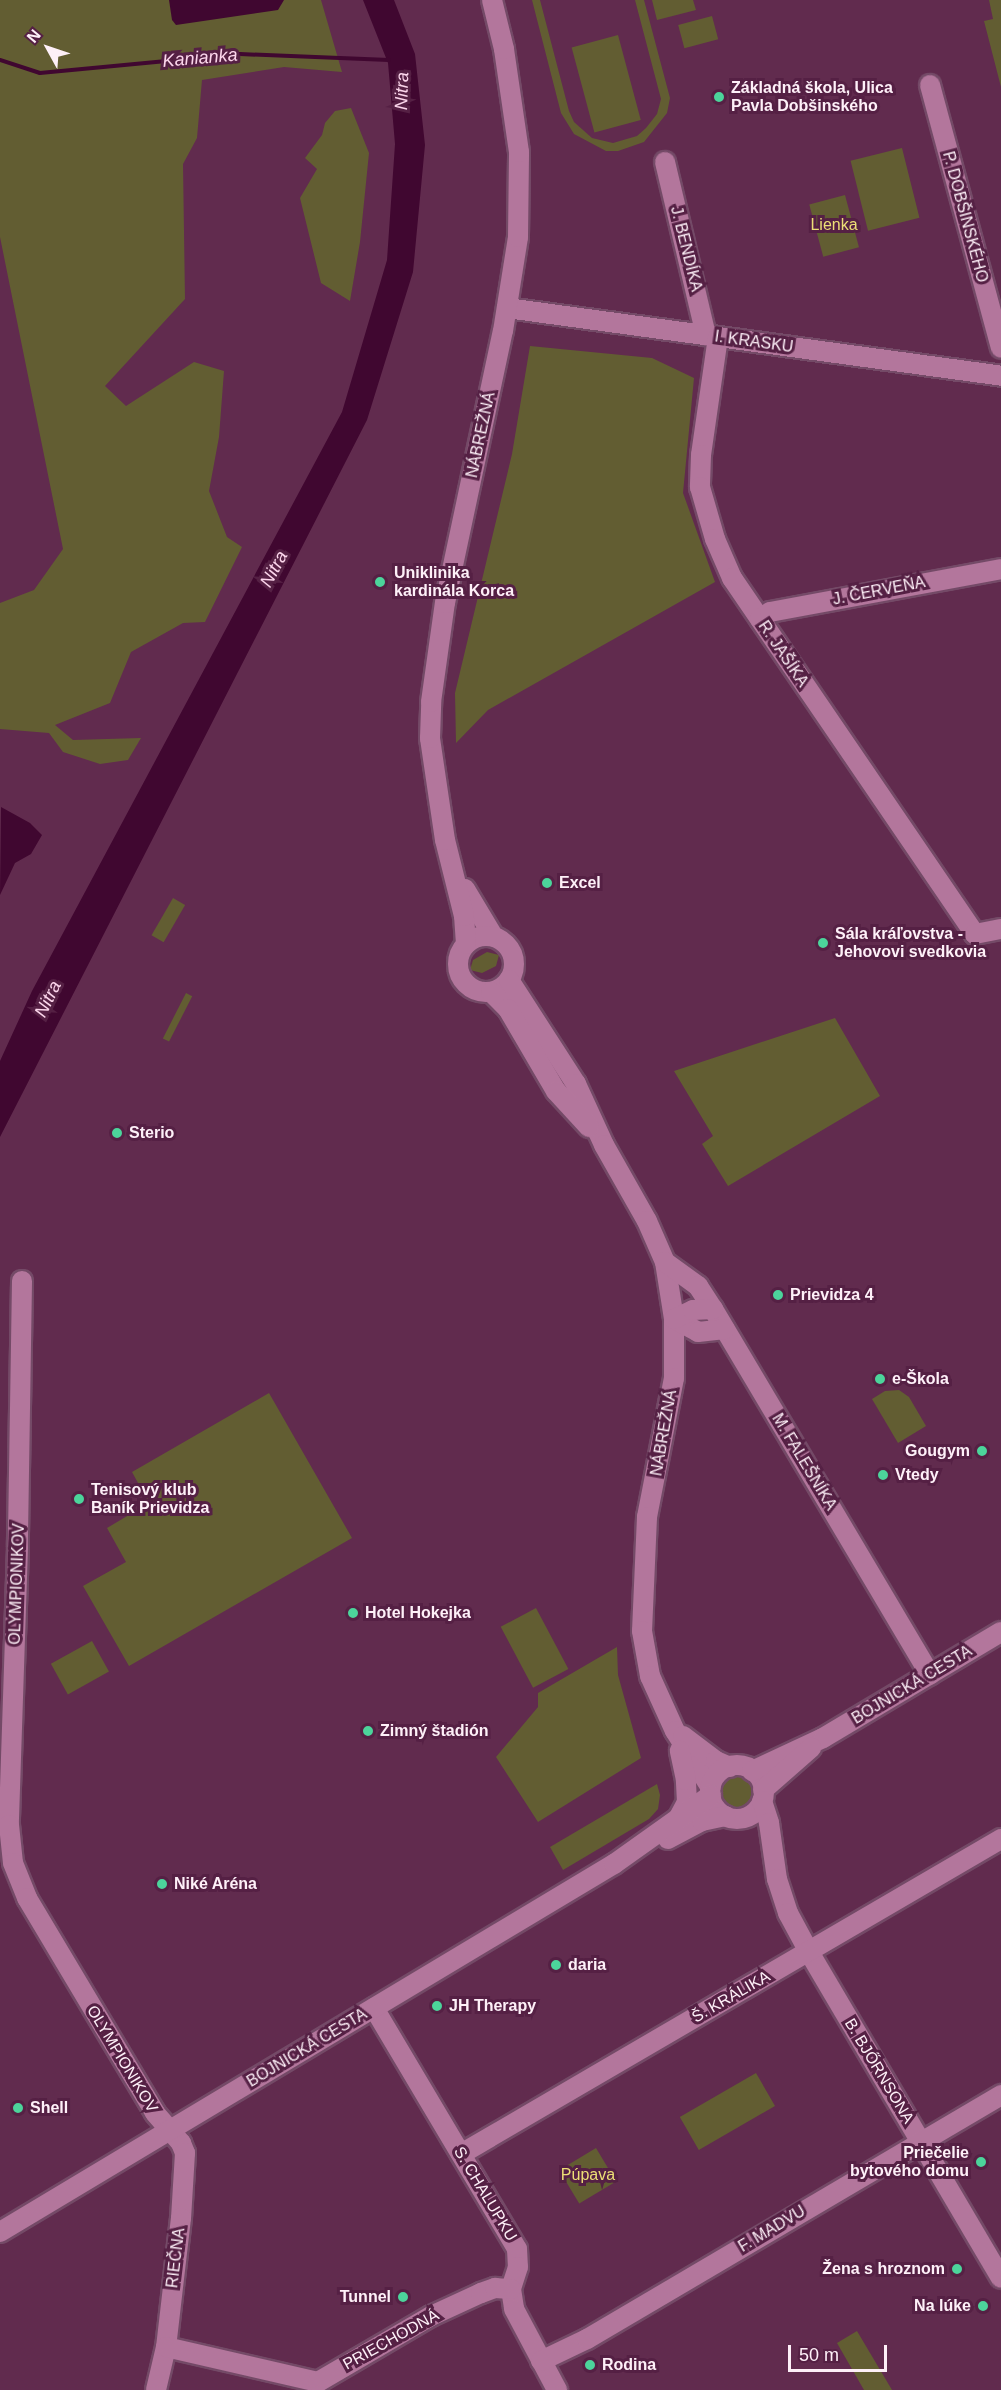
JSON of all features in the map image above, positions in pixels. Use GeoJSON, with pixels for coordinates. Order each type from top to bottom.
{"type":"FeatureCollection","features":[{"type":"Feature","properties":{"kind":"street","name":"NÁBREŽNÁ"},"geometry":{"type":"LineString","coordinates":[[492,0],[504,49],[519,152],[518,237],[507,308],[445,603],[431,702],[430,738],[436,788],[464,916],[466,944],[458,960],[461,977],[472,989],[491,992],[508,1009],[556,1091],[604,1145]]}},
{"type":"Feature","properties":{"kind":"street","name":"P. DOBŠINSKÉHO"},"geometry":{"type":"LineString","coordinates":[[930,85],[1001,348]]}},
{"type":"Feature","properties":{"kind":"street","name":"J. BENDÍKA"},"geometry":{"type":"LineString","coordinates":[[665,162],[712,336]]}},
{"type":"Feature","properties":{"kind":"street","name":"I. KRASKU"},"geometry":{"type":"LineString","coordinates":[[507,308],[1001,376]]}},
{"type":"Feature","properties":{"kind":"street","name":"R. JAŠÍKA"},"geometry":{"type":"LineString","coordinates":[[712,336],[700,487],[719,549],[732,578],[975,934],[1001,929]]}},
{"type":"Feature","properties":{"kind":"street","name":"J. ČERVEŇA"},"geometry":{"type":"LineString","coordinates":[[760,619],[770,612],[1001,569]]}},
{"type":"Feature","properties":{"kind":"street","name":"NÁBREŽNÁ"},"geometry":{"type":"LineString","coordinates":[[453,868],[493,936],[504,942],[513,955],[514,970],[509,980],[576,1084],[604,1145],[647,1221],[665,1262],[674,1319],[674,1378],[648,1517],[642,1631],[650,1676],[675,1731],[711,1791]]}},
{"type":"Feature","properties":{"kind":"street"},"geometry":{"type":"LineString","coordinates":[[466,944],[477,937],[493,936]]}},
{"type":"Feature","properties":{"kind":"street"},"geometry":{"type":"LineString","coordinates":[[491,992],[509,980]]}},
{"type":"Feature","properties":{"kind":"street","name":"M. FALEŠNÍKA"},"geometry":{"type":"LineString","coordinates":[[665,1262],[698,1286],[713,1309],[930,1674]]}},
{"type":"Feature","properties":{"kind":"street","name":"OLYMPIONIKOV"},"geometry":{"type":"LineString","coordinates":[[22,1281],[18,1547],[9,1825],[13,1863],[31,1904],[155,2113],[169,2131]]}},
{"type":"Feature","properties":{"kind":"street"},"geometry":{"type":"LineString","coordinates":[[674,1319],[693,1310],[713,1309]]}},
{"type":"Feature","properties":{"kind":"street"},"geometry":{"type":"LineString","coordinates":[[674,1319],[698,1332],[725,1329]]}},
{"type":"Feature","properties":{"kind":"street","name":"BOJNICKÁ CESTA"},"geometry":{"type":"LineString","coordinates":[[752,1771],[823,1738],[1001,1632]]}},
{"type":"Feature","properties":{"kind":"street","name":"NÁBREŽNÁ"},"geometry":{"type":"LineString","coordinates":[[675,1731],[716,1761],[730,1767]]}},
{"type":"Feature","properties":{"kind":"street","name":"NÁBREŽNÁ"},"geometry":{"type":"LineString","coordinates":[[675,1731],[686,1780],[687,1802],[678,1819]]}},
{"type":"Feature","properties":{"kind":"street","name":"BOJNICKÁ CESTA"},"geometry":{"type":"LineString","coordinates":[[614,1864],[702,1821],[748,1816],[763,1795],[823,1738]]}},
{"type":"Feature","properties":{"kind":"street"},"geometry":{"type":"LineString","coordinates":[[730,1767],[742,1766],[752,1771],[761,1780],[763,1795]]}},
{"type":"Feature","properties":{"kind":"street","name":"BOJNICKÁ CESTA"},"geometry":{"type":"LineString","coordinates":[[0,2232],[614,1864],[678,1819],[711,1791],[720,1772],[730,1767]]}},
{"type":"Feature","properties":{"kind":"street"},"geometry":{"type":"LineString","coordinates":[[711,1791],[715,1808],[728,1817]]}},
{"type":"Feature","properties":{"kind":"street","name":"B. BJŐRNSONA"},"geometry":{"type":"LineString","coordinates":[[763,1795],[773,1857],[788,1913],[808,1952],[1001,2278]]}},
{"type":"Feature","properties":{"kind":"street","name":"B. BJŐRNSONA"},"geometry":{"type":"LineString","coordinates":[[728,1817],[755,1832],[773,1857]]}},
{"type":"Feature","properties":{"kind":"street","name":"Š. KRÁLIKA"},"geometry":{"type":"LineString","coordinates":[[461,2154],[1001,1839]]}},
{"type":"Feature","properties":{"kind":"street","name":"S. CHALUPKU"},"geometry":{"type":"LineString","coordinates":[[374,2008],[517,2249],[518,2267],[511,2289],[514,2309],[557,2390]]}},
{"type":"Feature","properties":{"kind":"street","name":"F. MADVU"},"geometry":{"type":"LineString","coordinates":[[541,2361],[587,2339],[1001,2095]]}},
{"type":"Feature","properties":{"kind":"street","name":"RIEČNA"},"geometry":{"type":"LineString","coordinates":[[156,2390],[166,2348],[181,2218],[185,2153],[181,2143],[169,2131]]}},
{"type":"Feature","properties":{"kind":"street","name":"PRIECHODNÁ"},"geometry":{"type":"LineString","coordinates":[[166,2348],[320,2386],[431,2316],[481,2292],[495,2288],[511,2289]]}},
{"type":"Feature","properties":{"kind":"green space"},"geometry":{"type":"Polygon","coordinates":[[[0,0],[321,0],[342,72],[284,67],[202,80],[197,138],[183,164],[185,299],[105,386],[126,406],[194,362],[224,371],[219,437],[209,491],[227,537],[242,547],[205,622],[183,623],[131,652],[110,703],[55,725],[73,740],[141,738],[128,760],[100,764],[63,752],[49,733],[0,729],[0,603],[34,590],[63,549],[0,237],[0,0]]]}},
{"type":"Feature","properties":{"kind":"green space"},"geometry":{"type":"Polygon","coordinates":[[[532,0],[540,0],[569,111],[574,122],[592,138],[613,143],[637,136],[646,128],[657,114],[661,99],[635,0],[644,0],[670,98],[667,113],[644,142],[618,151],[606,151],[574,134],[561,113],[532,0]]]}},
{"type":"Feature","properties":{"kind":"green space"},"geometry":{"type":"Polygon","coordinates":[[[652,0],[693,0],[696,10],[657,20],[652,0]]]}},
{"type":"Feature","properties":{"kind":"green space"},"geometry":{"type":"Polygon","coordinates":[[[989,0],[1001,0],[1001,87],[984,21],[993,19],[989,0]]]}},
{"type":"Feature","properties":{"kind":"green space"},"geometry":{"type":"Polygon","coordinates":[[[712,16],[718,39],[684,48],[678,25],[712,16]]]}},
{"type":"Feature","properties":{"kind":"green space"},"geometry":{"type":"Polygon","coordinates":[[[618,35],[641,120],[594,132],[572,47],[618,35]]]}},
{"type":"Feature","properties":{"kind":"green space"},"geometry":{"type":"Polygon","coordinates":[[[351,108],[369,153],[360,242],[350,301],[321,283],[300,198],[317,169],[305,158],[322,135],[325,123],[335,111],[351,108]]]}},
{"type":"Feature","properties":{"kind":"green space"},"geometry":{"type":"Polygon","coordinates":[[[902,148],[919,218],[868,231],[851,161],[902,148]]]}},
{"type":"Feature","properties":{"kind":"green space","name":"Lienka"},"geometry":{"type":"Polygon","coordinates":[[[845,195],[859,247],[823,257],[809,205],[845,195]]]}},
{"type":"Feature","properties":{"kind":"green space"},"geometry":{"type":"Polygon","coordinates":[[[530,346],[652,358],[694,378],[683,493],[715,582],[488,710],[456,743],[455,693],[512,454],[530,346]]]}},
{"type":"Feature","properties":{"kind":"green space"},"geometry":{"type":"Polygon","coordinates":[[[173,898],[185,905],[164,942],[152,935],[173,898]]]}},
{"type":"Feature","properties":{"kind":"green space"},"geometry":{"type":"Polygon","coordinates":[[[487,952],[499,955],[496,966],[482,973],[470,970],[473,960],[487,952]]]}},
{"type":"Feature","properties":{"kind":"green space"},"geometry":{"type":"Polygon","coordinates":[[[186,993],[192,996],[169,1042],[163,1038],[186,993]]]}},
{"type":"Feature","properties":{"kind":"green space"},"geometry":{"type":"Polygon","coordinates":[[[835,1018],[880,1096],[728,1186],[702,1144],[713,1136],[674,1071],[835,1018]]]}},
{"type":"Feature","properties":{"kind":"green space"},"geometry":{"type":"Polygon","coordinates":[[[899,1390],[909,1397],[926,1426],[898,1443],[872,1399],[885,1391],[899,1390]]]}},
{"type":"Feature","properties":{"kind":"green space"},"geometry":{"type":"Polygon","coordinates":[[[269,1393],[352,1538],[129,1666],[83,1586],[126,1562],[107,1528],[149,1503],[132,1472],[269,1393]]]}},
{"type":"Feature","properties":{"kind":"green space"},"geometry":{"type":"Polygon","coordinates":[[[536,1608],[568,1669],[533,1688],[501,1627],[536,1608]]]}},
{"type":"Feature","properties":{"kind":"green space"},"geometry":{"type":"Polygon","coordinates":[[[92,1641],[109,1672],[68,1694],[51,1664],[92,1641]]]}},
{"type":"Feature","properties":{"kind":"green space"},"geometry":{"type":"Polygon","coordinates":[[[617,1647],[618,1675],[641,1758],[538,1822],[496,1757],[538,1707],[538,1693],[617,1647]]]}},
{"type":"Feature","properties":{"kind":"green space"},"geometry":{"type":"Polygon","coordinates":[[[737,1776],[749,1781],[754,1793],[749,1805],[737,1810],[725,1805],[720,1793],[725,1781],[737,1776]]]}},
{"type":"Feature","properties":{"kind":"green space"},"geometry":{"type":"Polygon","coordinates":[[[657,1784],[660,1795],[658,1809],[649,1819],[563,1870],[550,1847],[657,1784]]]}},
{"type":"Feature","properties":{"kind":"green space"},"geometry":{"type":"Polygon","coordinates":[[[756,2073],[775,2106],[699,2150],[680,2117],[756,2073]]]}},
{"type":"Feature","properties":{"kind":"green space","name":"Púpava"},"geometry":{"type":"Polygon","coordinates":[[[596,2148],[616,2181],[579,2204],[559,2170],[596,2148]]]}},
{"type":"Feature","properties":{"kind":"green space"},"geometry":{"type":"Polygon","coordinates":[[[857,2331],[892,2390],[864,2390],[837,2343],[857,2331]]]}},
{"type":"Feature","properties":{"kind":"water"},"geometry":{"type":"Polygon","coordinates":[[[169,0],[284,0],[278,10],[176,25],[172,20],[169,0]]]}},
{"type":"Feature","properties":{"kind":"water","name":"Nitra"},"geometry":{"type":"Polygon","coordinates":[[[363,0],[394,0],[415,54],[425,145],[413,272],[367,420],[0,1137],[0,1061],[32,991],[342,412],[387,260],[395,144],[388,63],[363,0]]]}},
{"type":"Feature","properties":{"kind":"water"},"geometry":{"type":"Polygon","coordinates":[[[1,807],[30,823],[42,835],[31,854],[15,863],[0,895],[1,807]]]}},
{"type":"Feature","properties":{"kind":"waterway","name":"Kanianka"},"geometry":{"type":"LineString","coordinates":[[0,60],[40,73],[240,54],[389,60]]}},
{"type":"Feature","properties":{"kind":"place","name":"Základná škola, Ulica Pavla Dobšinského"},"geometry":{"type":"Point","coordinates":[719,97]}},
{"type":"Feature","properties":{"kind":"place","name":"Uniklinika kardinála Korca"},"geometry":{"type":"Point","coordinates":[380,582]}},
{"type":"Feature","properties":{"kind":"place","name":"Excel"},"geometry":{"type":"Point","coordinates":[547,883]}},
{"type":"Feature","properties":{"kind":"place","name":"Sála kráľovstva - Jehovovi svedkovia"},"geometry":{"type":"Point","coordinates":[823,943]}},
{"type":"Feature","properties":{"kind":"place","name":"Sterio"},"geometry":{"type":"Point","coordinates":[117,1133]}},
{"type":"Feature","properties":{"kind":"place","name":"Prievidza 4"},"geometry":{"type":"Point","coordinates":[778,1295]}},
{"type":"Feature","properties":{"kind":"place","name":"e-Škola"},"geometry":{"type":"Point","coordinates":[880,1379]}},
{"type":"Feature","properties":{"kind":"place","name":"Gougym"},"geometry":{"type":"Point","coordinates":[982,1451]}},
{"type":"Feature","properties":{"kind":"place","name":"Vtedy"},"geometry":{"type":"Point","coordinates":[883,1475]}},
{"type":"Feature","properties":{"kind":"place","name":"Tenisový klub Baník Prievidza"},"geometry":{"type":"Point","coordinates":[79,1499]}},
{"type":"Feature","properties":{"kind":"place","name":"Hotel Hokejka"},"geometry":{"type":"Point","coordinates":[353,1613]}},
{"type":"Feature","properties":{"kind":"place","name":"Zimný štadión"},"geometry":{"type":"Point","coordinates":[368,1731]}},
{"type":"Feature","properties":{"kind":"place","name":"Niké Aréna"},"geometry":{"type":"Point","coordinates":[162,1884]}},
{"type":"Feature","properties":{"kind":"place","name":"daria"},"geometry":{"type":"Point","coordinates":[556,1965]}},
{"type":"Feature","properties":{"kind":"place","name":"JH Therapy"},"geometry":{"type":"Point","coordinates":[437,2006]}},
{"type":"Feature","properties":{"kind":"place","name":"Shell"},"geometry":{"type":"Point","coordinates":[18,2108]}},
{"type":"Feature","properties":{"kind":"place","name":"Priečelie bytového domu"},"geometry":{"type":"Point","coordinates":[981,2162]}},
{"type":"Feature","properties":{"kind":"place","name":"Žena s hroznom"},"geometry":{"type":"Point","coordinates":[957,2269]}},
{"type":"Feature","properties":{"kind":"place","name":"Tunnel"},"geometry":{"type":"Point","coordinates":[403,2297]}},
{"type":"Feature","properties":{"kind":"place","name":"Na lúke"},"geometry":{"type":"Point","coordinates":[983,2306]}},
{"type":"Feature","properties":{"kind":"place","name":"Rodina"},"geometry":{"type":"Point","coordinates":[590,2365]}}]}
